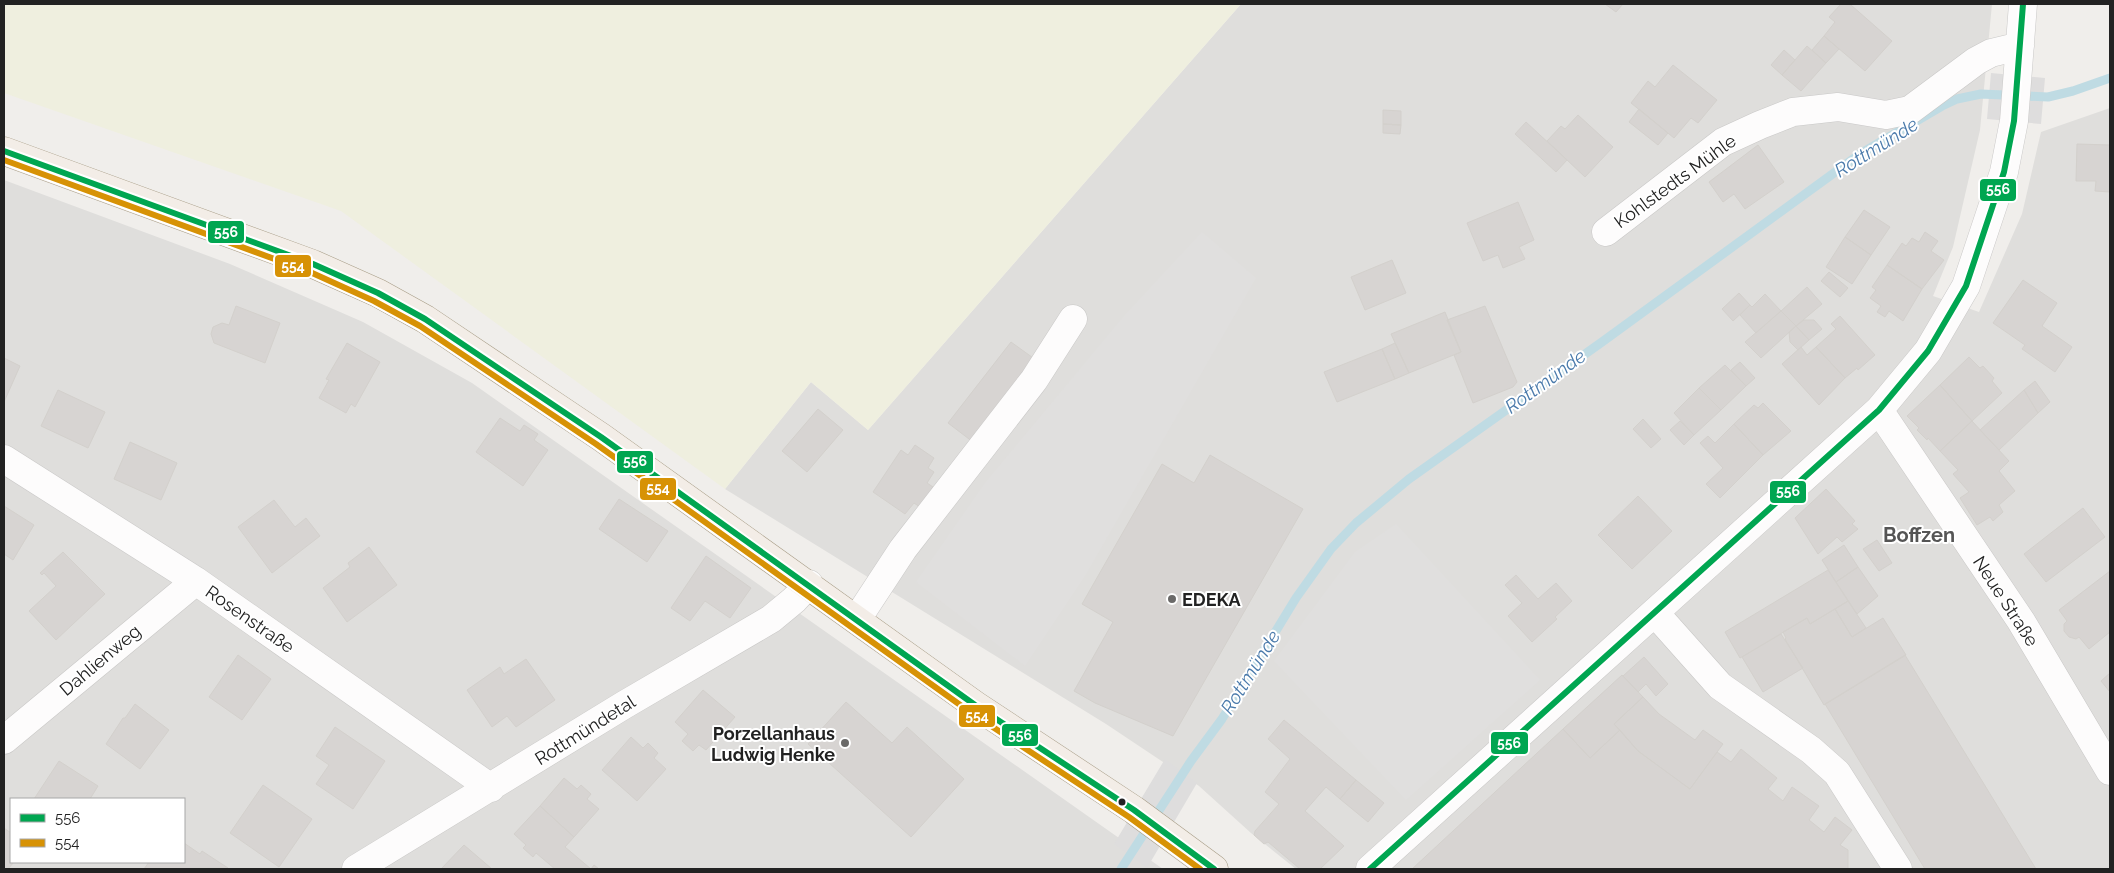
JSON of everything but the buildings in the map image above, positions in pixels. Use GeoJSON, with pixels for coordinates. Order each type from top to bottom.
{"type":"FeatureCollection","features":[{"type":"Feature","properties":{"kind":"main road"},"geometry":{"type":"LineString","coordinates":[[4,151],[313,264],[378,293],[425,319],[601,437],[809,584],[975,705],[1134,810],[1203,864]]}},
{"type":"Feature","properties":{"kind":"street"},"geometry":{"type":"LineString","coordinates":[[1370,869],[1880,410],[1928,351],[1966,286],[2004,172],[2014,121],[2023,4]]}},
{"type":"Feature","properties":{"kind":"street","name":"Kohlstedts Mühle"},"geometry":{"type":"LineString","coordinates":[[1606,232],[1723,142],[1760,124],[1793,112],[1838,107],[1886,115],[1910,110],[1976,61],[1991,53],[2020,46]]}},
{"type":"Feature","properties":{"kind":"street"},"geometry":{"type":"LineString","coordinates":[[857,619],[903,549],[1034,380],[1073,319]]}},
{"type":"Feature","properties":{"kind":"street","name":"Neue Straße"},"geometry":{"type":"LineString","coordinates":[[1880,410],[2021,621],[2110,772]]}},
{"type":"Feature","properties":{"kind":"street","name":"Rosenstraße"},"geometry":{"type":"LineString","coordinates":[[4,459],[196,581],[491,788]]}},
{"type":"Feature","properties":{"kind":"street","name":"Dahlienweg"},"geometry":{"type":"LineString","coordinates":[[4,740],[196,581]]}},
{"type":"Feature","properties":{"kind":"street","name":"Rottmündetal"},"geometry":{"type":"LineString","coordinates":[[356,869],[624,705],[771,619],[794,600],[809,584]]}},
{"type":"Feature","properties":{"kind":"street"},"geometry":{"type":"LineString","coordinates":[[1655,613],[1720,686],[1812,750],[1837,772],[1898,869]]}},
{"type":"Feature","properties":{"kind":"shaded area"},"geometry":{"type":"Polygon","coordinates":[[[1241,4],[1992,4],[1980,130],[1953,247],[1933,296],[1979,312],[2022,214],[2041,132],[2110,108],[2110,869],[1296,869],[1251,833],[1199,786],[1106,724],[725,489],[811,382],[868,430],[1241,4]]]}},
{"type":"Feature","properties":{"kind":"shaded area"},"geometry":{"type":"Polygon","coordinates":[[[4,180],[230,264],[363,322],[472,383],[1163,869],[4,869],[4,180]]]}},
{"type":"Feature","properties":{"kind":"shaded area"},"geometry":{"type":"Polygon","coordinates":[[[1202,232],[1256,278],[1085,576],[1025,666],[916,582],[985,483],[1124,316],[1202,232]]]}},
{"type":"Feature","properties":{"kind":"shaded area"},"geometry":{"type":"Polygon","coordinates":[[[1396,524],[1540,680],[1406,800],[1274,661],[1355,552],[1396,524]]]}},
{"type":"Feature","properties":{"kind":"green space"},"geometry":{"type":"Polygon","coordinates":[[[4,4],[1241,4],[868,430],[811,382],[725,489],[341,211],[4,93],[4,4]]]}},
{"type":"Feature","properties":{"kind":"pier"},"geometry":{"type":"Polygon","coordinates":[[[1991,73],[2045,78],[2041,124],[1987,119],[1991,73]]]}},
{"type":"Feature","properties":{"kind":"pier"},"geometry":{"type":"Polygon","coordinates":[[[1165,759],[1197,783],[1147,868],[1114,844],[1165,759]]]}},
{"type":"Feature","properties":{"kind":"waterway","name":"Rottmünde"},"geometry":{"type":"LineString","coordinates":[[1121,869],[1191,761],[1222,719],[1296,598],[1331,549],[1356,523],[1409,479],[1602,342],[1860,154],[1942,106],[1957,99],[1981,94],[2048,97],[2073,91],[2110,78]]}},
{"type":"Feature","properties":{"kind":"transit line","name":"556"},"geometry":{"type":"LineString","coordinates":[[1370,869],[1879,410],[1928,351],[1966,286],[2004,172],[2014,121],[2023,4]]}},
{"type":"Feature","properties":{"kind":"transit line","name":"556"},"geometry":{"type":"LineString","coordinates":[[4,151],[313,264],[378,293],[425,319],[601,437],[975,705],[1134,810],[1214,869]]}},
{"type":"Feature","properties":{"kind":"transit line","name":"554"},"geometry":{"type":"LineString","coordinates":[[4,160],[310,272],[374,301],[420,326],[596,444],[970,712],[1129,817],[1200,869]]}},
{"type":"Feature","properties":{"kind":"place","name":"EDEKA"},"geometry":{"type":"Point","coordinates":[1172,599]}},
{"type":"Feature","properties":{"kind":"place","name":"Porzellanhaus Ludwig Henke"},"geometry":{"type":"Point","coordinates":[845,743]}},
{"type":"Feature","properties":{"kind":"district","name":"Boffzen"},"geometry":{"type":"Point","coordinates":[1919,535]}}]}
